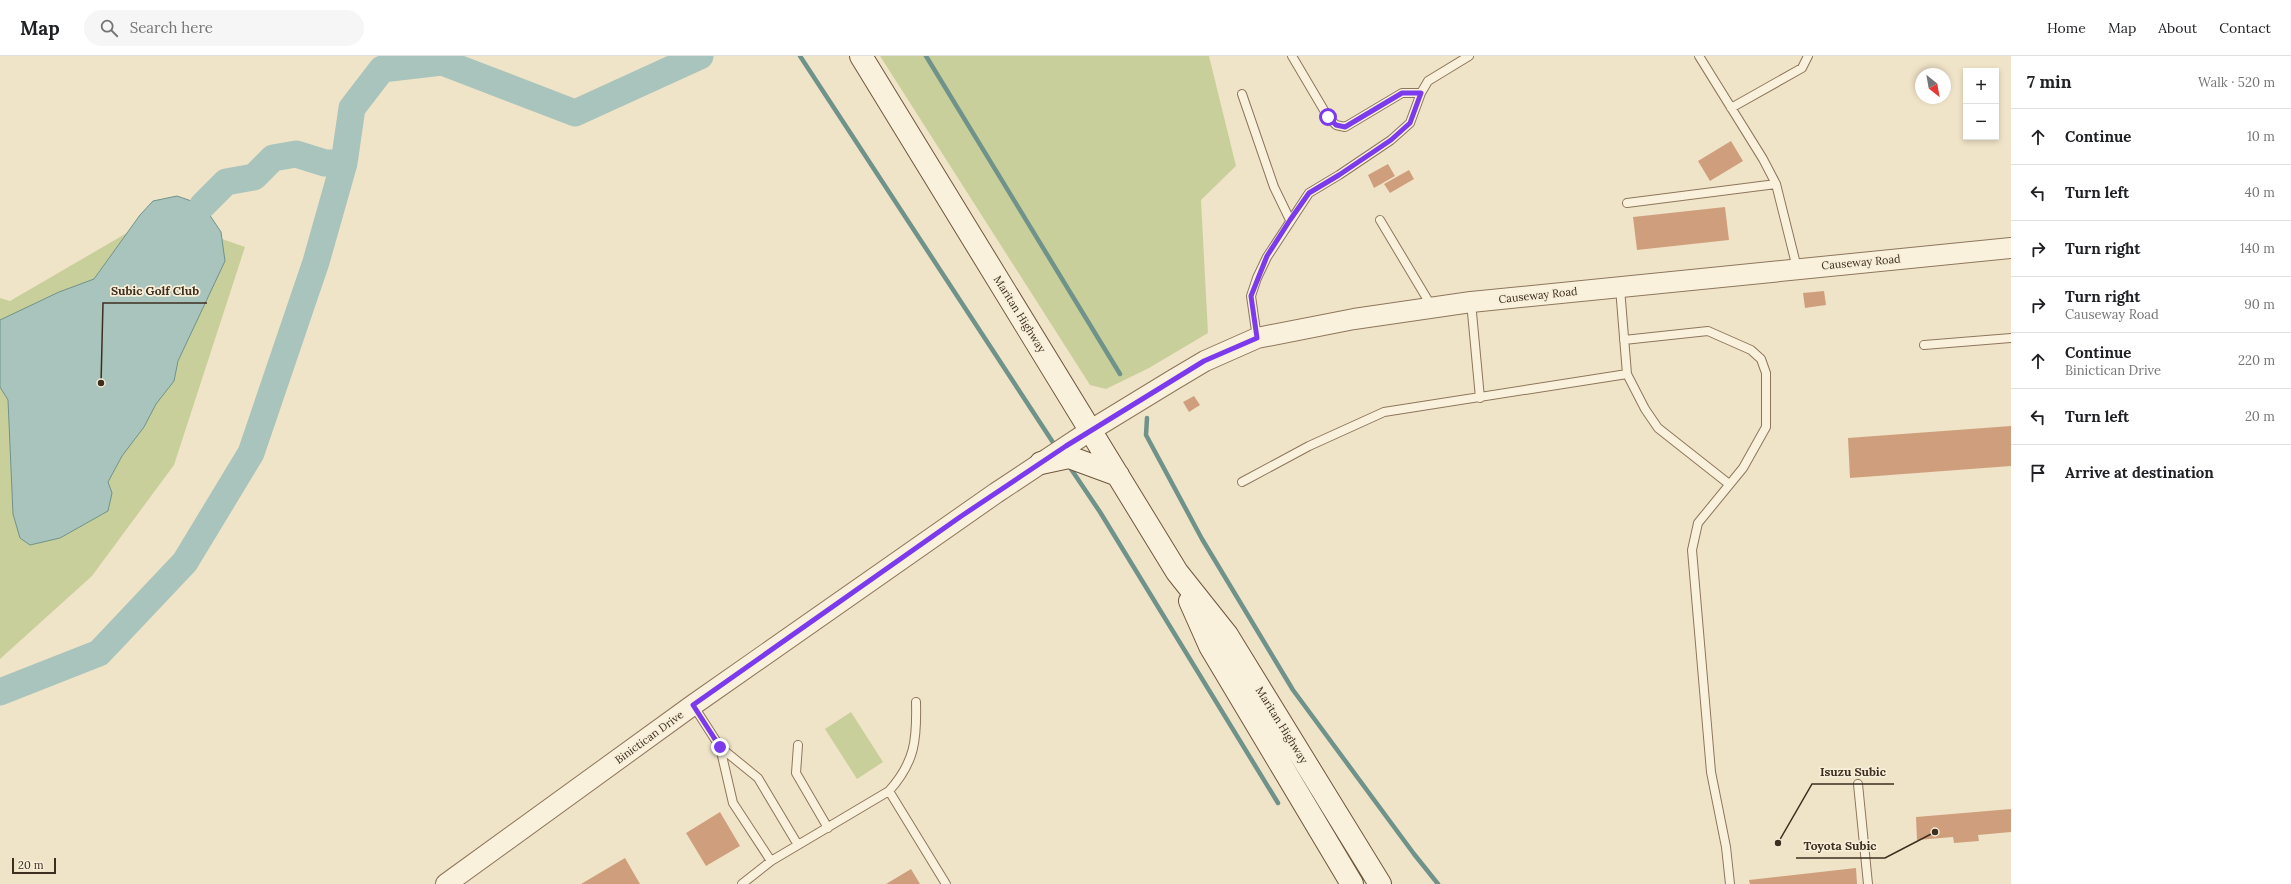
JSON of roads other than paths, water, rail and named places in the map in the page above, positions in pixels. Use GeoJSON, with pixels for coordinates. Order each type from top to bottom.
{"type":"FeatureCollection","features":[{"type":"Feature","properties":{"kind":"main road","name":"Maritan Highway"},"geometry":{"type":"LineString","coordinates":[[861,56],[1177,572],[1227,635],[1380,884]]}},
{"type":"Feature","properties":{"kind":"main road"},"geometry":{"type":"LineString","coordinates":[[1041,463],[1069,457],[1118,475]]}},
{"type":"Feature","properties":{"kind":"main road","name":"Maritan Highway"},"geometry":{"type":"LineString","coordinates":[[1177,572],[1210,646],[1352,884]]}},
{"type":"Feature","properties":{"kind":"street","name":"Causeway Road"},"geometry":{"type":"LineString","coordinates":[[1091,430],[1204,361],[1257,338],[1354,319],[1471,302],[1797,268],[2011,248]]}},
{"type":"Feature","properties":{"kind":"street","name":"Binictican Drive"},"geometry":{"type":"LineString","coordinates":[[446,884],[693,705],[960,517],[1091,430]]}},
{"type":"Feature","properties":{"kind":"lane"},"geometry":{"type":"LineString","coordinates":[[1292,56],[1328,117],[1336,125],[1345,127],[1402,93],[1421,93]]}},
{"type":"Feature","properties":{"kind":"lane"},"geometry":{"type":"LineString","coordinates":[[1257,338],[1251,296],[1267,256],[1309,193],[1346,171],[1391,140],[1410,123],[1421,93],[1428,81],[1469,56]]}},
{"type":"Feature","properties":{"kind":"lane"},"geometry":{"type":"LineString","coordinates":[[1699,56],[1776,184],[1797,268]]}},
{"type":"Feature","properties":{"kind":"lane"},"geometry":{"type":"LineString","coordinates":[[1731,108],[1802,68],[1808,56]]}},
{"type":"Feature","properties":{"kind":"lane"},"geometry":{"type":"LineString","coordinates":[[1242,94],[1274,187],[1290,220]]}},
{"type":"Feature","properties":{"kind":"lane"},"geometry":{"type":"LineString","coordinates":[[1627,203],[1776,184]]}},
{"type":"Feature","properties":{"kind":"lane"},"geometry":{"type":"LineString","coordinates":[[1380,220],[1432,308]]}},
{"type":"Feature","properties":{"kind":"lane"},"geometry":{"type":"LineString","coordinates":[[1620,286],[1627,374],[1658,428],[1729,484]]}},
{"type":"Feature","properties":{"kind":"lane"},"geometry":{"type":"LineString","coordinates":[[1471,302],[1480,398]]}},
{"type":"Feature","properties":{"kind":"lane"},"geometry":{"type":"LineString","coordinates":[[1624,340],[1708,331],[1751,350],[1761,359],[1766,373],[1766,427],[1743,468],[1698,523],[1692,550],[1711,772],[1726,847],[1730,884]]}},
{"type":"Feature","properties":{"kind":"lane"},"geometry":{"type":"LineString","coordinates":[[1924,345],[2011,338]]}},
{"type":"Feature","properties":{"kind":"lane"},"geometry":{"type":"LineString","coordinates":[[1242,482],[1309,446],[1384,412],[1627,374]]}},
{"type":"Feature","properties":{"kind":"lane"},"geometry":{"type":"LineString","coordinates":[[742,884],[771,861],[889,790],[903,775],[914,750],[917,730],[916,702]]}},
{"type":"Feature","properties":{"kind":"lane"},"geometry":{"type":"LineString","coordinates":[[693,705],[720,747],[758,778],[798,844]]}},
{"type":"Feature","properties":{"kind":"lane"},"geometry":{"type":"LineString","coordinates":[[798,745],[796,773],[828,828]]}},
{"type":"Feature","properties":{"kind":"lane"},"geometry":{"type":"LineString","coordinates":[[720,747],[733,803],[771,861]]}},
{"type":"Feature","properties":{"kind":"lane"},"geometry":{"type":"LineString","coordinates":[[1858,784],[1868,884]]}},
{"type":"Feature","properties":{"kind":"lane"},"geometry":{"type":"LineString","coordinates":[[889,790],[946,884]]}},
{"type":"Feature","properties":{"kind":"water"},"geometry":{"type":"Polygon","coordinates":[[[177,196],[203,205],[221,232],[225,261],[178,361],[174,381],[156,404],[144,427],[122,456],[108,482],[112,493],[108,511],[60,538],[30,545],[20,538],[13,514],[8,400],[0,387],[0,320],[59,292],[94,279],[140,215],[153,201],[177,196]]]}},
{"type":"Feature","properties":{"kind":"waterway"},"geometry":{"type":"LineString","coordinates":[[0,692],[99,653],[185,562],[251,453],[316,262],[344,163],[352,108],[382,69],[442,62],[575,113],[700,56]]}},
{"type":"Feature","properties":{"kind":"waterway"},"geometry":{"type":"LineString","coordinates":[[800,56],[1056,447]]}},
{"type":"Feature","properties":{"kind":"waterway"},"geometry":{"type":"LineString","coordinates":[[926,56],[1120,374]]}},
{"type":"Feature","properties":{"kind":"waterway"},"geometry":{"type":"LineString","coordinates":[[203,205],[226,182],[254,177],[273,158],[296,154],[325,163],[344,163]]}},
{"type":"Feature","properties":{"kind":"waterway"},"geometry":{"type":"LineString","coordinates":[[1147,418],[1146,435],[1202,539],[1293,690],[1414,854],[1438,884]]}},
{"type":"Feature","properties":{"kind":"waterway"},"geometry":{"type":"LineString","coordinates":[[1069,466],[1100,512],[1278,803]]}},
{"type":"Feature","properties":{"kind":"place","name":"Subic Golf Club"},"geometry":{"type":"Point","coordinates":[101,383]}},
{"type":"Feature","properties":{"kind":"place","name":"Toyota Subic"},"geometry":{"type":"Point","coordinates":[1935,832]}},
{"type":"Feature","properties":{"kind":"place","name":"Isuzu Subic"},"geometry":{"type":"Point","coordinates":[1778,843]}}]}
